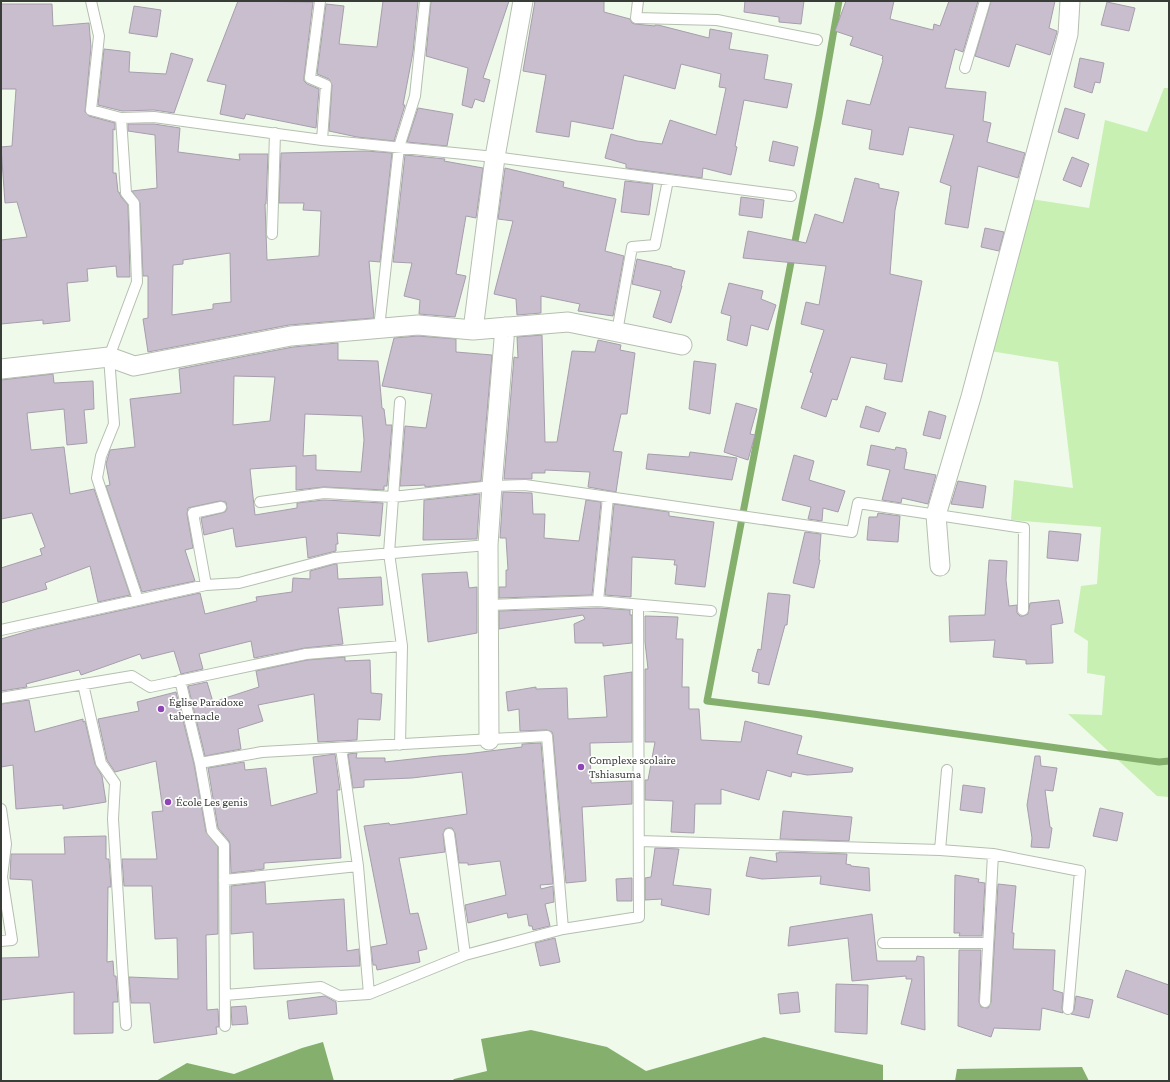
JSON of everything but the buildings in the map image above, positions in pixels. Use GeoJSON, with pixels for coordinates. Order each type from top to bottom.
{"type":"FeatureCollection","features":[{"type":"Feature","properties":{"kind":"street"},"geometry":{"type":"LineString","coordinates":[[473,330],[495,157],[522,1]]}},
{"type":"Feature","properties":{"kind":"street"},"geometry":{"type":"LineString","coordinates":[[940,566],[936,515],[971,397],[1066,42],[1068,34],[1070,1]]}},
{"type":"Feature","properties":{"kind":"street"},"geometry":{"type":"LineString","coordinates":[[1,368],[109,357],[134,366],[291,336],[418,325],[473,330],[568,322],[682,345]]}},
{"type":"Feature","properties":{"kind":"street"},"geometry":{"type":"LineString","coordinates":[[488,740],[488,545],[505,327]]}},
{"type":"Feature","properties":{"kind":"lane"},"geometry":{"type":"LineString","coordinates":[[91,1],[99,36],[92,110],[121,118],[154,117],[322,140],[495,157],[791,196]]}},
{"type":"Feature","properties":{"kind":"lane"},"geometry":{"type":"LineString","coordinates":[[320,1],[310,78],[326,85],[322,140]]}},
{"type":"Feature","properties":{"kind":"lane"},"geometry":{"type":"LineString","coordinates":[[379,328],[399,147],[415,96],[425,1]]}},
{"type":"Feature","properties":{"kind":"lane"},"geometry":{"type":"LineString","coordinates":[[638,1],[636,18],[717,20],[817,40]]}},
{"type":"Feature","properties":{"kind":"lane"},"geometry":{"type":"LineString","coordinates":[[965,68],[985,1]]}},
{"type":"Feature","properties":{"kind":"lane"},"geometry":{"type":"LineString","coordinates":[[121,118],[126,193],[134,203],[136,282],[109,357],[114,424],[101,456],[98,478],[138,600]]}},
{"type":"Feature","properties":{"kind":"lane"},"geometry":{"type":"LineString","coordinates":[[272,234],[274,133]]}},
{"type":"Feature","properties":{"kind":"lane"},"geometry":{"type":"LineString","coordinates":[[617,332],[632,247],[655,246],[668,180]]}},
{"type":"Feature","properties":{"kind":"lane"},"geometry":{"type":"LineString","coordinates":[[400,402],[389,553],[402,646],[400,745]]}},
{"type":"Feature","properties":{"kind":"lane"},"geometry":{"type":"LineString","coordinates":[[260,502],[324,493],[393,497],[492,486],[525,485],[852,532],[858,503],[1024,528],[1023,610]]}},
{"type":"Feature","properties":{"kind":"lane"},"geometry":{"type":"LineString","coordinates":[[598,601],[608,497]]}},
{"type":"Feature","properties":{"kind":"lane"},"geometry":{"type":"LineString","coordinates":[[206,585],[193,513],[221,507]]}},
{"type":"Feature","properties":{"kind":"lane"},"geometry":{"type":"LineString","coordinates":[[1,630],[206,585],[239,583],[334,558],[488,545]]}},
{"type":"Feature","properties":{"kind":"lane"},"geometry":{"type":"LineString","coordinates":[[488,604],[598,601],[711,611]]}},
{"type":"Feature","properties":{"kind":"lane"},"geometry":{"type":"LineString","coordinates":[[225,995],[322,987],[339,996],[369,994],[465,954],[563,929],[639,917],[638,605]]}},
{"type":"Feature","properties":{"kind":"lane"},"geometry":{"type":"LineString","coordinates":[[1,698],[132,676],[150,686],[306,654],[402,646]]}},
{"type":"Feature","properties":{"kind":"lane"},"geometry":{"type":"LineString","coordinates":[[180,680],[200,762],[212,831],[224,845],[225,1026]]}},
{"type":"Feature","properties":{"kind":"lane"},"geometry":{"type":"LineString","coordinates":[[84,684],[101,763],[115,783],[113,819],[126,1025]]}},
{"type":"Feature","properties":{"kind":"lane"},"geometry":{"type":"LineString","coordinates":[[200,762],[262,752],[547,736],[563,929]]}},
{"type":"Feature","properties":{"kind":"lane"},"geometry":{"type":"LineString","coordinates":[[341,748],[358,866],[369,994]]}},
{"type":"Feature","properties":{"kind":"lane"},"geometry":{"type":"LineString","coordinates":[[940,850],[947,770]]}},
{"type":"Feature","properties":{"kind":"lane"},"geometry":{"type":"LineString","coordinates":[[1,809],[6,844],[2,877],[12,940],[1,941]]}},
{"type":"Feature","properties":{"kind":"lane"},"geometry":{"type":"LineString","coordinates":[[449,834],[465,954]]}},
{"type":"Feature","properties":{"kind":"lane"},"geometry":{"type":"LineString","coordinates":[[639,841],[940,850],[994,854],[1080,871],[1068,1008]]}},
{"type":"Feature","properties":{"kind":"lane"},"geometry":{"type":"LineString","coordinates":[[985,1002],[994,854]]}},
{"type":"Feature","properties":{"kind":"lane"},"geometry":{"type":"LineString","coordinates":[[224,880],[358,866]]}},
{"type":"Feature","properties":{"kind":"lane"},"geometry":{"type":"LineString","coordinates":[[883,943],[988,943]]}},
{"type":"Feature","properties":{"kind":"shaded area"},"geometry":{"type":"Polygon","coordinates":[[[1164,88],[1169,88],[1169,797],[1157,796],[1068,714],[1102,715],[1105,676],[1087,673],[1088,641],[1074,632],[1081,586],[1097,584],[1101,527],[1011,520],[1014,480],[1073,488],[1058,362],[990,351],[1031,199],[1089,208],[1105,120],[1147,132],[1164,88]]]}},
{"type":"Feature","properties":{"kind":"shaded area"},"geometry":{"type":"Polygon","coordinates":[[[531,1030],[607,1047],[646,1071],[764,1037],[883,1065],[883,1081],[452,1081],[454,1079],[487,1071],[481,1039],[531,1030]]]}},
{"type":"Feature","properties":{"kind":"shaded area"},"geometry":{"type":"Polygon","coordinates":[[[323,1042],[334,1081],[156,1081],[187,1063],[234,1074],[302,1048],[323,1042]]]}},
{"type":"Feature","properties":{"kind":"shaded area"},"geometry":{"type":"Polygon","coordinates":[[[1082,1067],[1089,1081],[955,1081],[957,1069],[1082,1067]]]}},
{"type":"Feature","properties":{"kind":"waterway"},"geometry":{"type":"LineString","coordinates":[[839,1],[819,116],[707,701],[813,714],[1159,762],[1169,761]]}},
{"type":"Feature","properties":{"kind":"place","name":"Église Paradoxe tabernacle"},"geometry":{"type":"Point","coordinates":[161,709]}},
{"type":"Feature","properties":{"kind":"place","name":"Complexe scolaire Tshiasuma"},"geometry":{"type":"Point","coordinates":[581,767]}},
{"type":"Feature","properties":{"kind":"place","name":"École Les genis"},"geometry":{"type":"Point","coordinates":[168,802]}}]}
